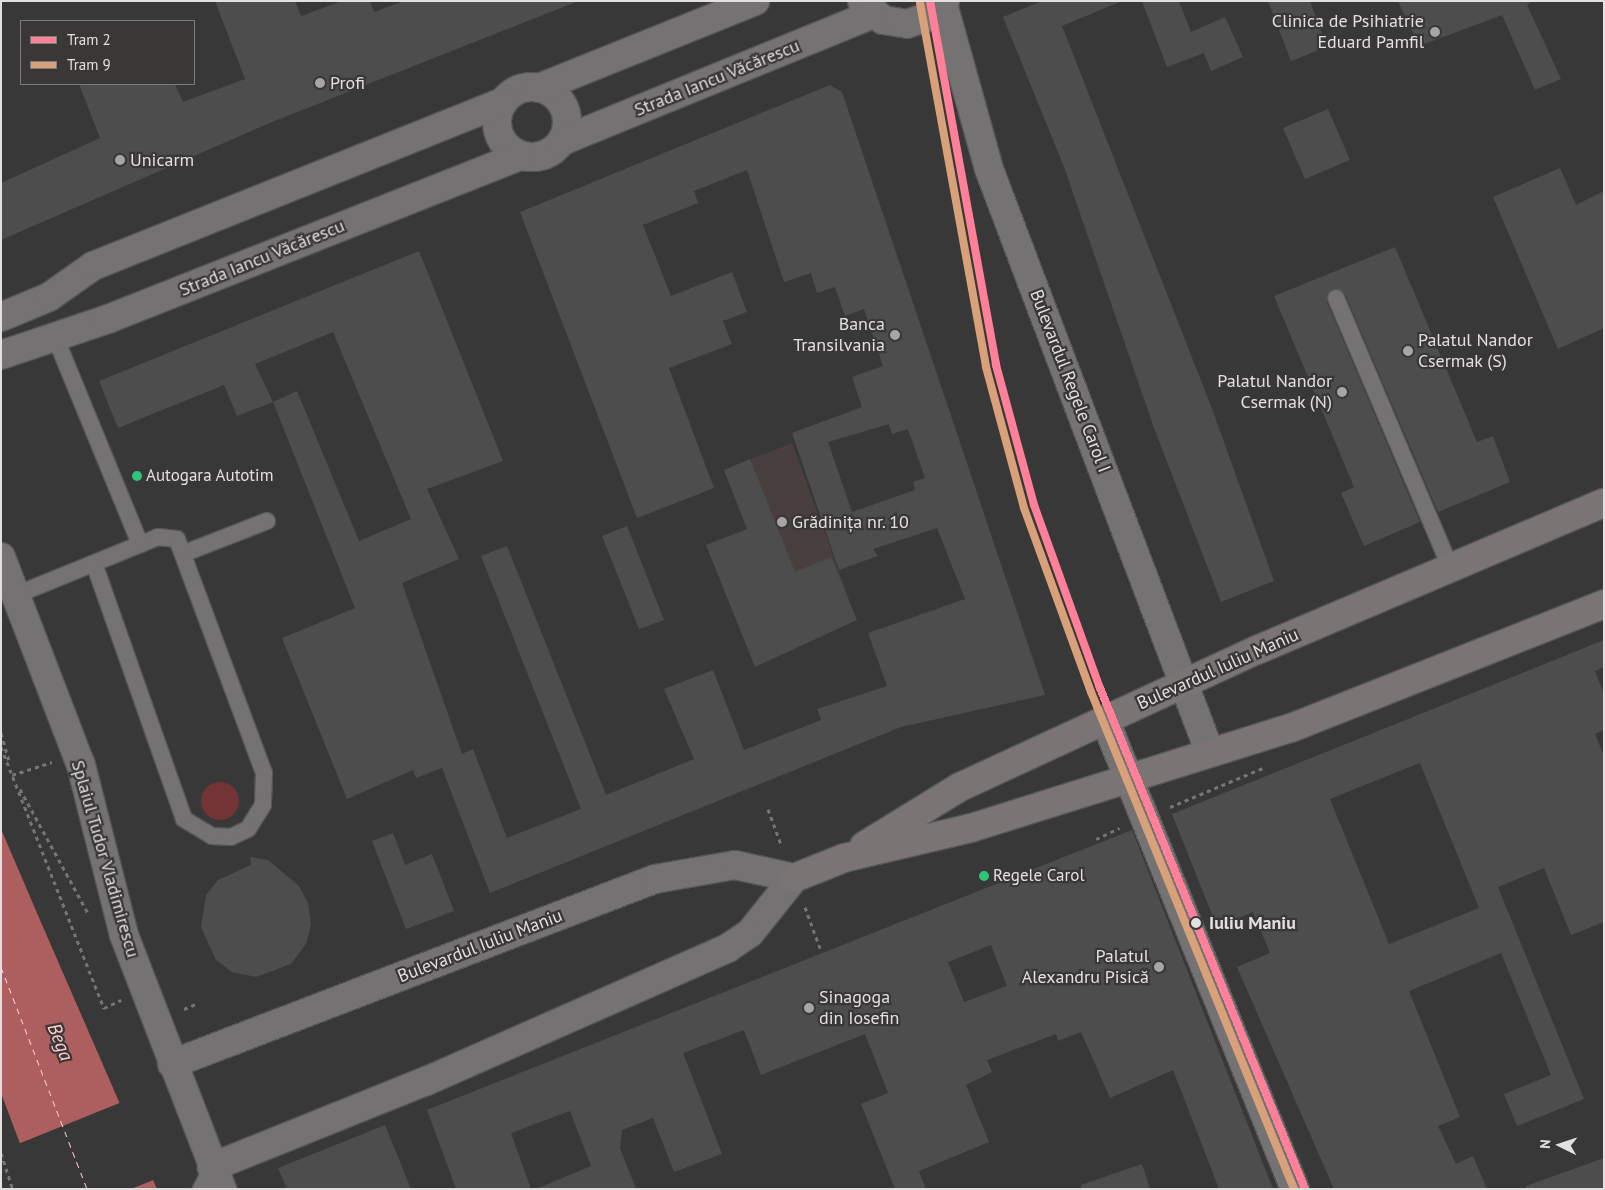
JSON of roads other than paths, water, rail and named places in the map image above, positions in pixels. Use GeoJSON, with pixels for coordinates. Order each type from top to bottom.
{"type":"FeatureCollection","features":[{"type":"Feature","properties":{"kind":"main road","name":"Bulevardul Iuliu Maniu"},"geometry":{"type":"LineString","coordinates":[[844,858],[960,787],[1185,683],[1450,567],[1604,503]]}},
{"type":"Feature","properties":{"kind":"main road","name":"Bulevardul Iuliu Maniu"},"geometry":{"type":"LineString","coordinates":[[794,878],[844,858],[971,828],[1291,728],[1604,604]]}},
{"type":"Feature","properties":{"kind":"street"},"geometry":{"type":"LineString","coordinates":[[1,317],[49,297],[93,266],[503,102],[519,89],[539,88],[755,1]]}},
{"type":"Feature","properties":{"kind":"street"},"geometry":{"type":"LineString","coordinates":[[867,8],[907,24],[933,15],[944,3]]}},
{"type":"Feature","properties":{"kind":"street","name":"Bulevardul Regele Carol I"},"geometry":{"type":"LineString","coordinates":[[944,3],[989,169],[1210,753]]}},
{"type":"Feature","properties":{"kind":"street","name":"Strada Iancu Văcărescu"},"geometry":{"type":"LineString","coordinates":[[562,141],[867,8]]}},
{"type":"Feature","properties":{"kind":"street"},"geometry":{"type":"LineString","coordinates":[[503,102],[497,127],[509,150],[520,156],[544,156],[562,141],[566,115],[561,102],[539,88]]}},
{"type":"Feature","properties":{"kind":"street","name":"Strada Iancu Văcărescu"},"geometry":{"type":"LineString","coordinates":[[1,355],[56,339],[520,156]]}},
{"type":"Feature","properties":{"kind":"street","name":"Splaiul Tudor Vladimirescu"},"geometry":{"type":"LineString","coordinates":[[1,557],[80,765],[124,935],[172,1064],[211,1181]]}},
{"type":"Feature","properties":{"kind":"street"},"geometry":{"type":"LineString","coordinates":[[1105,720],[1146,817],[1295,1189]]}},
{"type":"Feature","properties":{"kind":"street","name":"Bulevardul Iuliu Maniu"},"geometry":{"type":"LineString","coordinates":[[172,1064],[655,879],[735,865],[794,878],[750,933],[728,948],[426,1081],[211,1181]]}},
{"type":"Feature","properties":{"kind":"lane"},"geometry":{"type":"LineString","coordinates":[[1336,298],[1450,567]]}},
{"type":"Feature","properties":{"kind":"lane"},"geometry":{"type":"LineString","coordinates":[[56,339],[140,544]]}},
{"type":"Feature","properties":{"kind":"lane"},"geometry":{"type":"LineString","coordinates":[[185,553],[268,521]]}},
{"type":"Feature","properties":{"kind":"lane"},"geometry":{"type":"LineString","coordinates":[[16,596],[95,566],[140,544],[172,536],[185,553],[264,773],[260,814],[248,829],[231,837],[193,828],[175,802],[95,566]]}},
{"type":"Feature","properties":{"kind":"water","name":"Bega"},"geometry":{"type":"Polygon","coordinates":[[[1,829],[157,1189],[37,1189],[1,1093],[1,829]]]}},
{"type":"Feature","properties":{"kind":"tram line","name":"2"},"geometry":{"type":"LineString","coordinates":[[930,1],[996,365],[1034,505],[1100,688],[1305,1189]]}},
{"type":"Feature","properties":{"kind":"tram line","name":"9"},"geometry":{"type":"LineString","coordinates":[[920,3],[986,367],[1024,508],[1091,692],[1294,1189]]}},
{"type":"Feature","properties":{"kind":"place","name":"Clinica de Psihiatrie Eduard Pamfil"},"geometry":{"type":"Point","coordinates":[1435,32]}},
{"type":"Feature","properties":{"kind":"place","name":"Profi"},"geometry":{"type":"Point","coordinates":[320,83]}},
{"type":"Feature","properties":{"kind":"place","name":"Unicarm"},"geometry":{"type":"Point","coordinates":[120,160]}},
{"type":"Feature","properties":{"kind":"place","name":"Banca Transilvania"},"geometry":{"type":"Point","coordinates":[895,335]}},
{"type":"Feature","properties":{"kind":"place","name":"Palatul Nandor Csermak (S)"},"geometry":{"type":"Point","coordinates":[1408,351]}},
{"type":"Feature","properties":{"kind":"place","name":"Palatul Nandor Csermak (N)"},"geometry":{"type":"Point","coordinates":[1342,392]}},
{"type":"Feature","properties":{"kind":"place","name":"Autogara Autotim"},"geometry":{"type":"Point","coordinates":[137,476]}},
{"type":"Feature","properties":{"kind":"place","name":"Grădinița nr. 10"},"geometry":{"type":"Point","coordinates":[782,522]}},
{"type":"Feature","properties":{"kind":"place","name":"Regele Carol"},"geometry":{"type":"Point","coordinates":[984,876]}},
{"type":"Feature","properties":{"kind":"place","name":"Iuliu Maniu"},"geometry":{"type":"Point","coordinates":[1196,923]}},
{"type":"Feature","properties":{"kind":"place","name":"Palatul Alexandru Pisică"},"geometry":{"type":"Point","coordinates":[1159,967]}},
{"type":"Feature","properties":{"kind":"place","name":"Sinagoga din Iosefin"},"geometry":{"type":"Point","coordinates":[809,1008]}}]}
